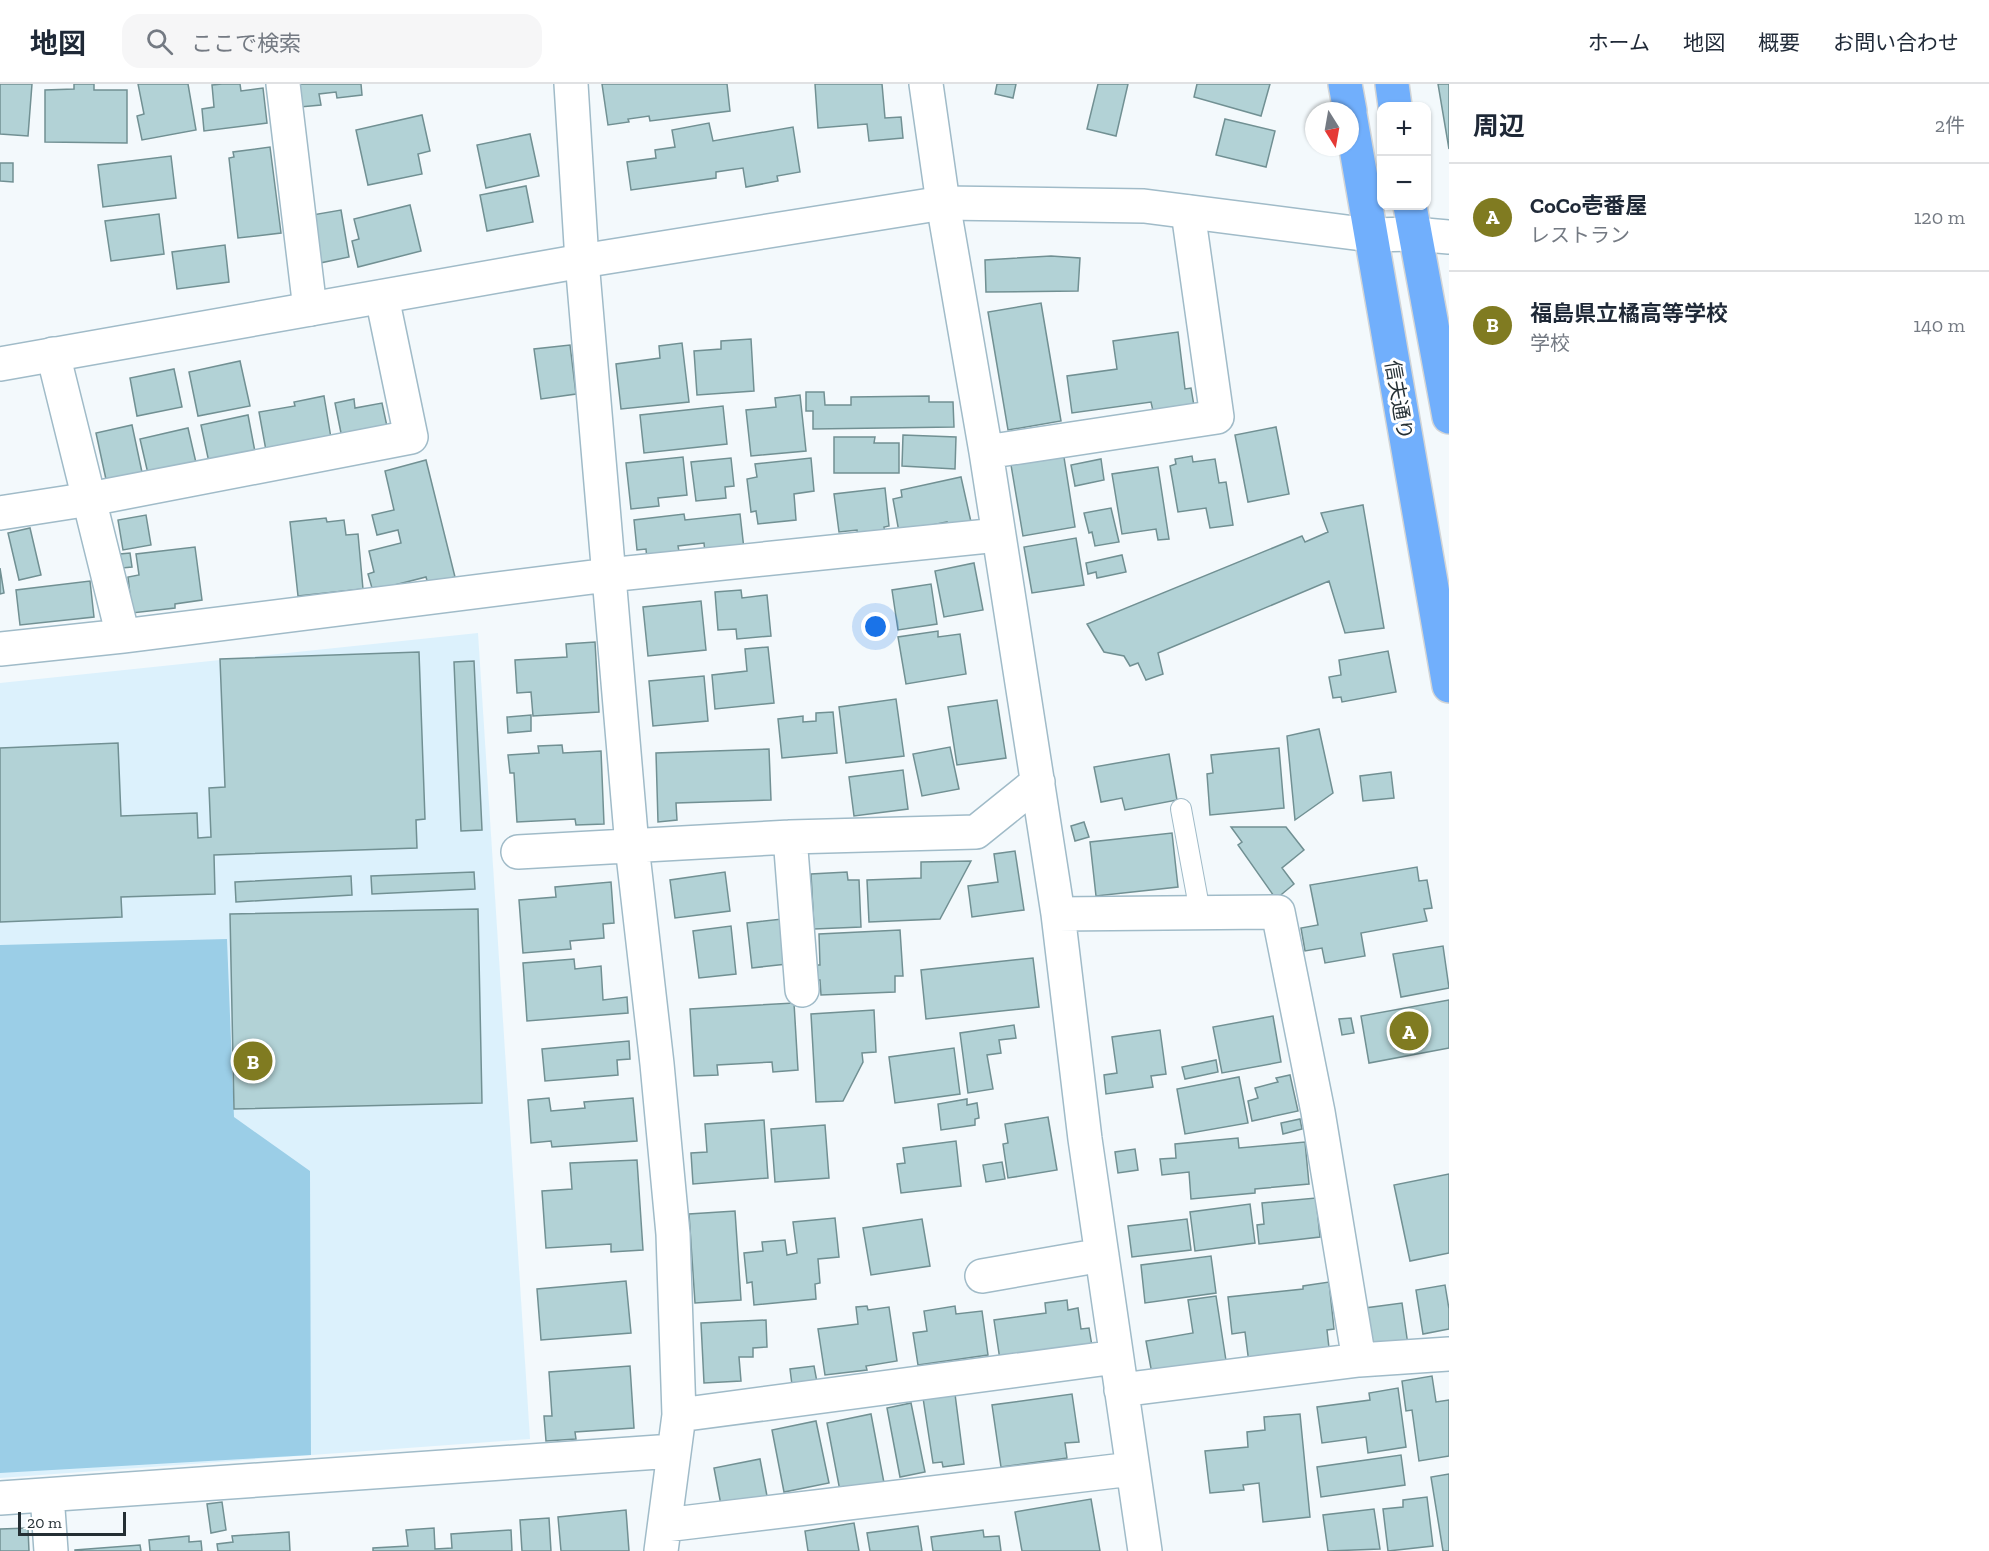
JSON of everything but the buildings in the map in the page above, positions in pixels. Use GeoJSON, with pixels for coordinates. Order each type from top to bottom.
{"type":"FeatureCollection","features":[{"type":"Feature","properties":{"kind":"highway","name":"信夫通り"},"geometry":{"type":"LineString","coordinates":[[1345,84],[1348,102]]}},
{"type":"Feature","properties":{"kind":"highway"},"geometry":{"type":"LineString","coordinates":[[1392,84],[1394,102]]}},
{"type":"Feature","properties":{"kind":"highway","name":"信夫通り"},"geometry":{"type":"LineString","coordinates":[[1357,156],[1449,686]]}},
{"type":"Feature","properties":{"kind":"highway"},"geometry":{"type":"LineString","coordinates":[[1412,220],[1449,417]]}},
{"type":"Feature","properties":{"kind":"street"},"geometry":{"type":"LineString","coordinates":[[283,84],[310,309]]}},
{"type":"Feature","properties":{"kind":"street"},"geometry":{"type":"LineString","coordinates":[[571,84],[582,261],[632,846],[673,1234],[679,1415],[663,1538],[1132,1469]]}},
{"type":"Feature","properties":{"kind":"street"},"geometry":{"type":"LineString","coordinates":[[926,84],[943,203],[986,452],[1058,914],[1085,1139],[1145,1551]]}},
{"type":"Feature","properties":{"kind":"street"},"geometry":{"type":"LineString","coordinates":[[0,364],[582,261],[943,203],[1144,206],[1370,235],[1412,220],[1449,237]]}},
{"type":"Feature","properties":{"kind":"street"},"geometry":{"type":"LineString","coordinates":[[986,452],[1217,417],[1188,212]]}},
{"type":"Feature","properties":{"kind":"street"},"geometry":{"type":"LineString","coordinates":[[0,513],[90,499],[411,437],[382,297]]}},
{"type":"Feature","properties":{"kind":"street"},"geometry":{"type":"LineString","coordinates":[[53,354],[123,636]]}},
{"type":"Feature","properties":{"kind":"street"},"geometry":{"type":"LineString","coordinates":[[0,648],[123,636],[608,575],[998,535]]}},
{"type":"Feature","properties":{"kind":"street"},"geometry":{"type":"LineString","coordinates":[[518,852],[790,837],[976,832],[1038,782]]}},
{"type":"Feature","properties":{"kind":"street"},"geometry":{"type":"LineString","coordinates":[[790,837],[802,990]]}},
{"type":"Feature","properties":{"kind":"street"},"geometry":{"type":"LineString","coordinates":[[1058,914],[1278,912],[1318,1112],[1359,1360]]}},
{"type":"Feature","properties":{"kind":"street"},"geometry":{"type":"LineString","coordinates":[[982,1276],[1102,1255]]}},
{"type":"Feature","properties":{"kind":"street"},"geometry":{"type":"LineString","coordinates":[[1121,1390],[1359,1360],[1449,1354]]}},
{"type":"Feature","properties":{"kind":"street"},"geometry":{"type":"LineString","coordinates":[[679,1415],[1116,1357]]}},
{"type":"Feature","properties":{"kind":"street"},"geometry":{"type":"LineString","coordinates":[[0,1498],[673,1451]]}},
{"type":"Feature","properties":{"kind":"street"},"geometry":{"type":"LineString","coordinates":[[47,1495],[51,1551]]}},
{"type":"Feature","properties":{"kind":"lane"},"geometry":{"type":"LineString","coordinates":[[1181,810],[1200,912]]}},
{"type":"Feature","properties":{"kind":"shaded area"},"geometry":{"type":"Polygon","coordinates":[[[478,633],[530,1439],[0,1478],[0,683],[478,633]]]}},
{"type":"Feature","properties":{"kind":"shaded area"},"geometry":{"type":"Polygon","coordinates":[[[227,939],[234,1117],[310,1171],[311,1455],[0,1473],[0,945],[227,939]]]}},
{"type":"Feature","properties":{"kind":"place","name":"CoCo壱番屋"},"geometry":{"type":"Point","coordinates":[1409,1031]}},
{"type":"Feature","properties":{"kind":"place","name":"福島県立橘高等学校"},"geometry":{"type":"Point","coordinates":[253,1061]}}]}
